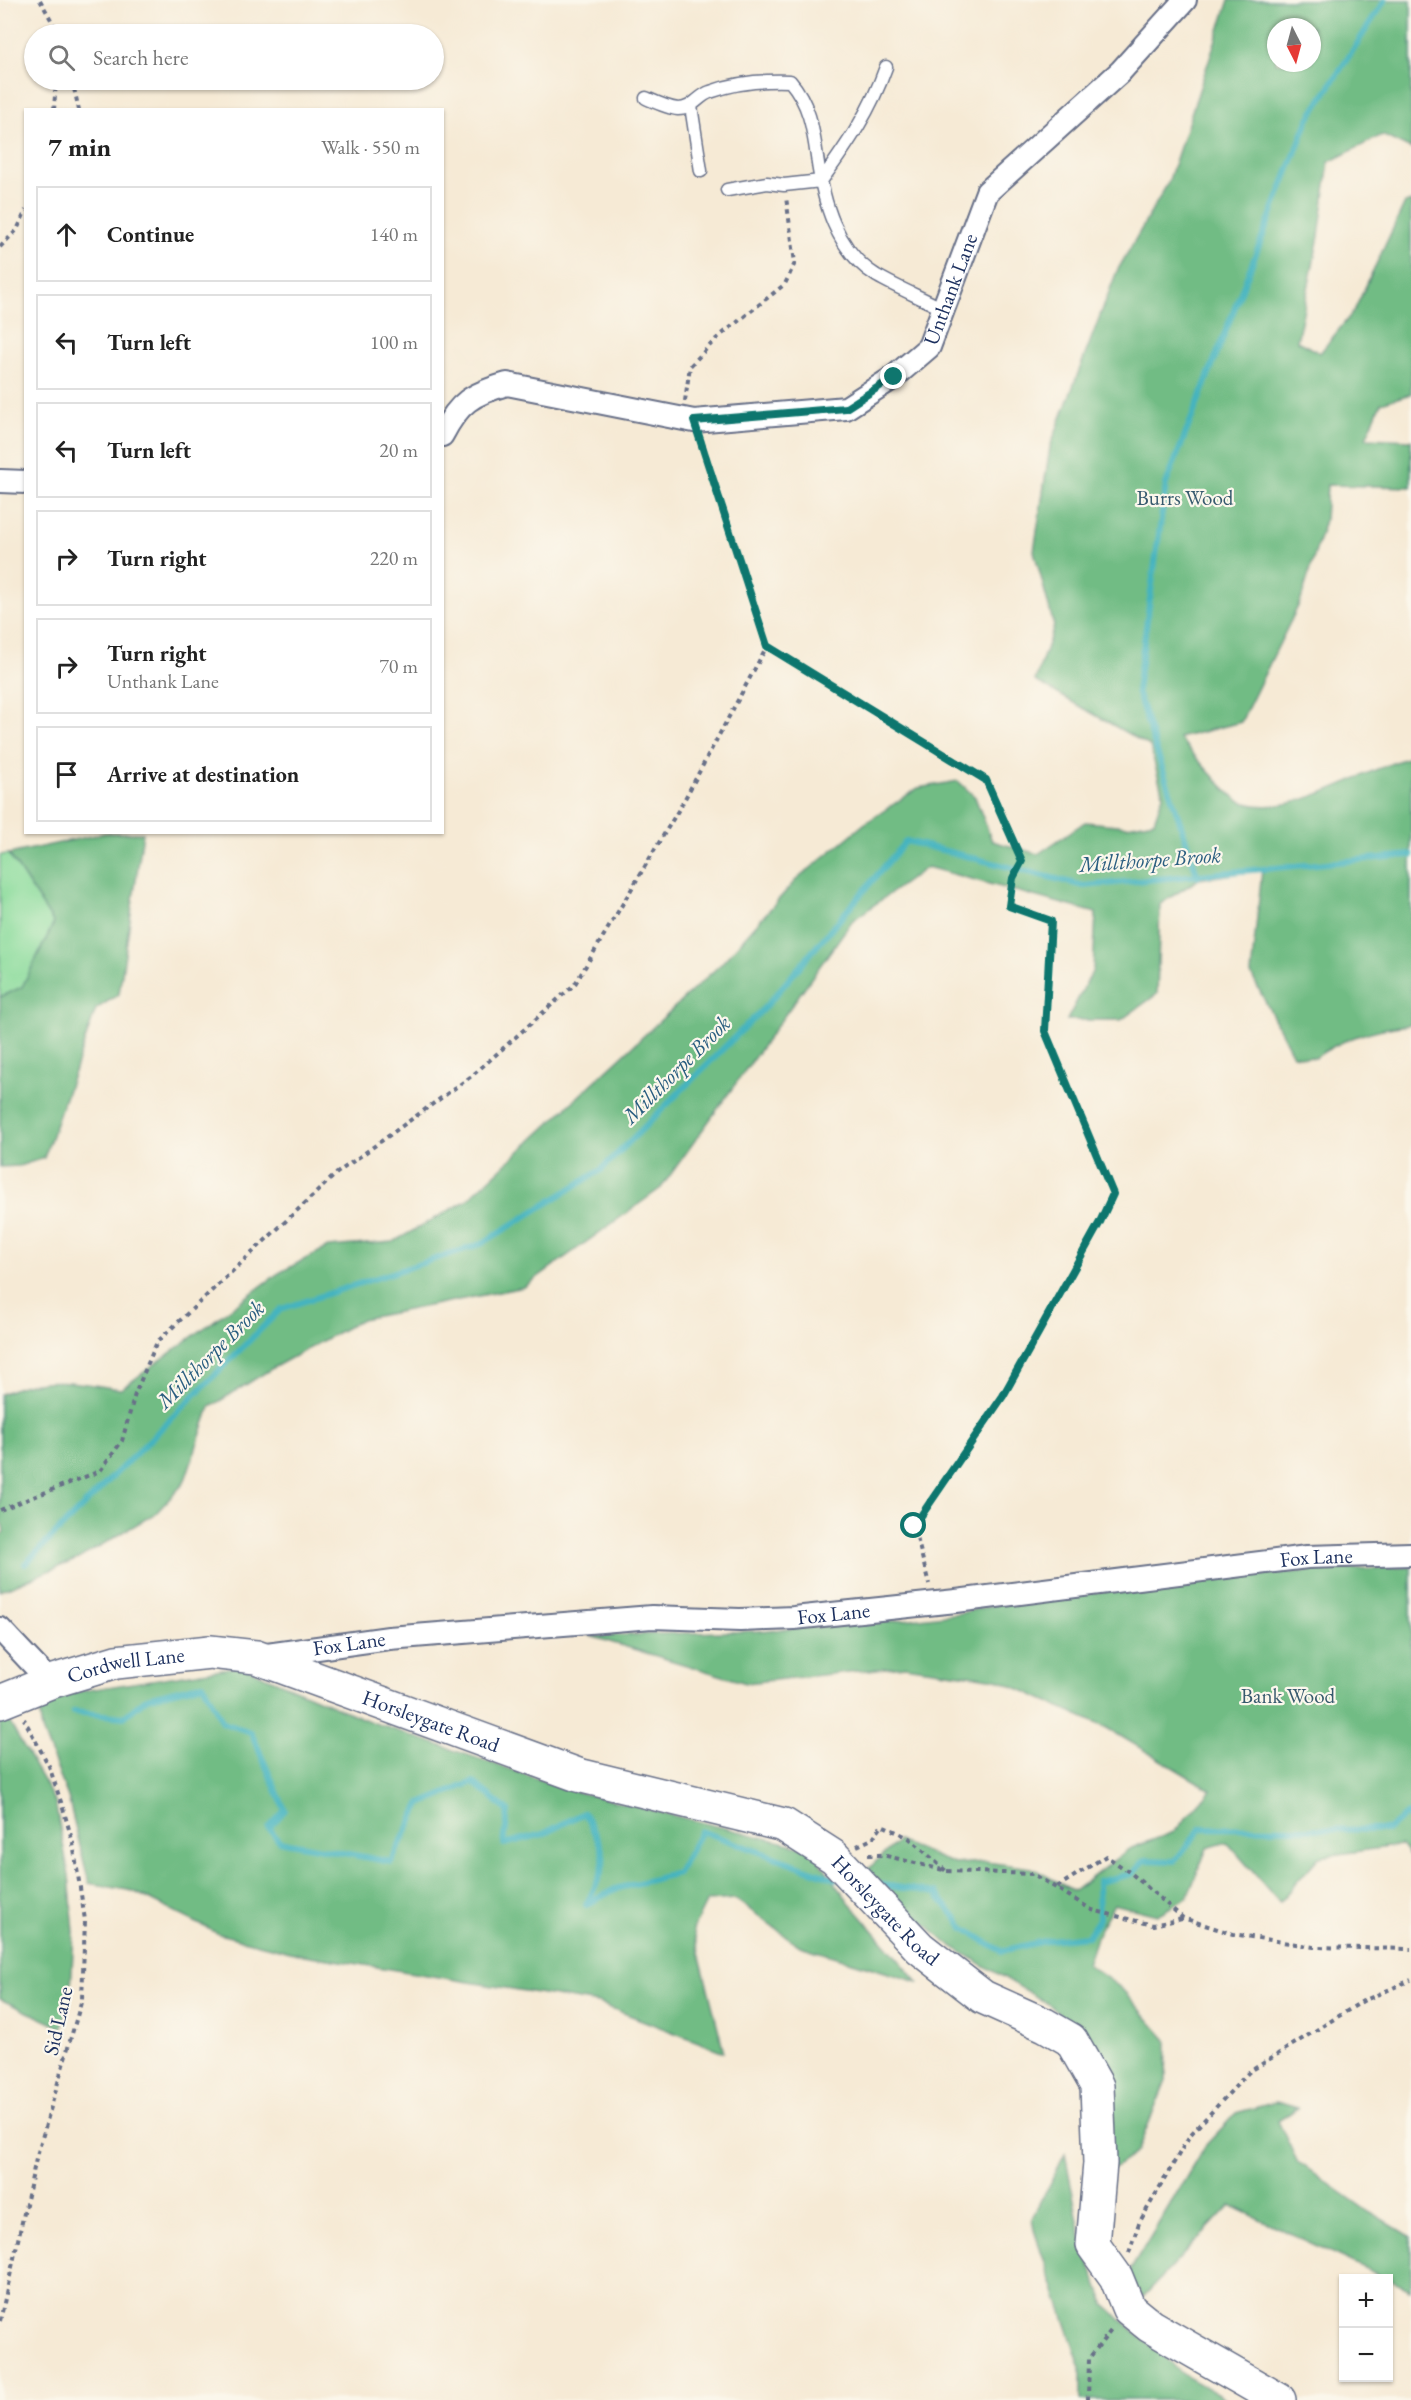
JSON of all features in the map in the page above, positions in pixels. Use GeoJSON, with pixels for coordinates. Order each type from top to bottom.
{"type":"FeatureCollection","features":[{"type":"Feature","properties":{"kind":"main road","name":"Cordwell Lane"},"geometry":{"type":"LineString","coordinates":[[6,1700],[89,1668],[146,1658],[210,1652],[256,1657]]}},
{"type":"Feature","properties":{"kind":"main road","name":"Horsleygate Road"},"geometry":{"type":"LineString","coordinates":[[256,1657],[578,1775],[784,1825],[834,1857],[920,1948],[983,1997],[1045,2025],[1071,2040],[1097,2086],[1100,2163],[1093,2245],[1116,2277],[1129,2309],[1150,2326],[1279,2400]]}},
{"type":"Feature","properties":{"kind":"street","name":"Unthank Lane"},"geometry":{"type":"LineString","coordinates":[[444,431],[454,411],[479,392],[507,384],[689,420],[846,408],[894,377],[929,347],[987,192],[1120,72],[1185,0]]}},
{"type":"Feature","properties":{"kind":"street"},"geometry":{"type":"LineString","coordinates":[[0,481],[24,482]]}},
{"type":"Feature","properties":{"kind":"street","name":"Fox Lane"},"geometry":{"type":"LineString","coordinates":[[256,1657],[389,1638],[652,1617],[740,1620],[794,1618],[956,1601],[1307,1557],[1411,1554]]}},
{"type":"Feature","properties":{"kind":"street"},"geometry":{"type":"LineString","coordinates":[[0,1629],[50,1682]]}},
{"type":"Feature","properties":{"kind":"street"},"geometry":{"type":"LineString","coordinates":[[323,1680],[326,1648]]}},
{"type":"Feature","properties":{"kind":"lane"},"geometry":{"type":"LineString","coordinates":[[728,190],[767,183],[784,185],[821,181],[854,136],[875,99],[886,67]]}},
{"type":"Feature","properties":{"kind":"lane"},"geometry":{"type":"LineString","coordinates":[[646,98],[677,109],[691,106],[708,92],[742,83],[790,81],[803,96],[813,130],[828,209],[845,246],[875,275],[943,309]]}},
{"type":"Feature","properties":{"kind":"lane"},"geometry":{"type":"LineString","coordinates":[[691,106],[701,171]]}},
{"type":"Feature","properties":{"kind":"path"},"geometry":{"type":"LineString","coordinates":[[40,0],[53,24]]}},
{"type":"Feature","properties":{"kind":"path"},"geometry":{"type":"LineString","coordinates":[[54,108],[55,90]]}},
{"type":"Feature","properties":{"kind":"path"},"geometry":{"type":"LineString","coordinates":[[74,90],[79,108]]}},
{"type":"Feature","properties":{"kind":"path"},"geometry":{"type":"LineString","coordinates":[[784,185],[795,263],[785,284],[716,339],[690,366],[689,420],[767,646],[986,780],[1022,861],[1013,878],[1009,906],[1051,921],[1045,1031],[1113,1194],[1100,1222],[1003,1396],[914,1526],[927,1582],[934,1587]]}},
{"type":"Feature","properties":{"kind":"path"},"geometry":{"type":"LineString","coordinates":[[0,247],[17,230],[24,214]]}},
{"type":"Feature","properties":{"kind":"path"},"geometry":{"type":"LineString","coordinates":[[0,1510],[100,1471],[122,1441],[135,1394],[158,1342],[336,1173],[473,1075],[575,984],[682,804],[767,646]]}},
{"type":"Feature","properties":{"kind":"path","name":"Sid Lane"},"geometry":{"type":"LineString","coordinates":[[0,2321],[36,2159],[82,1999],[85,1920],[73,1843],[49,1766],[6,1700]]}},
{"type":"Feature","properties":{"kind":"path"},"geometry":{"type":"LineString","coordinates":[[834,1857],[872,1839],[882,1826],[909,1838],[947,1871]]}},
{"type":"Feature","properties":{"kind":"path"},"geometry":{"type":"LineString","coordinates":[[834,1857],[883,1855],[947,1871],[1033,1874],[1092,1910],[1153,1925],[1183,1918]]}},
{"type":"Feature","properties":{"kind":"path"},"geometry":{"type":"LineString","coordinates":[[1057,1887],[1106,1856],[1132,1874],[1183,1918],[1233,1934],[1314,1947],[1411,1949]]}},
{"type":"Feature","properties":{"kind":"path"},"geometry":{"type":"LineString","coordinates":[[1116,2277],[1123,2269],[1139,2223],[1190,2135],[1250,2072],[1363,2001],[1411,1980]]}},
{"type":"Feature","properties":{"kind":"path"},"geometry":{"type":"LineString","coordinates":[[1088,2400],[1089,2358],[1129,2309]]}},
{"type":"Feature","properties":{"kind":"green space","name":"Burrs Wood"},"geometry":{"type":"Polygon","coordinates":[[[1229,0],[1411,0],[1411,149],[1382,135],[1329,162],[1319,236],[1297,341],[1320,353],[1354,311],[1405,203],[1411,201],[1411,394],[1381,403],[1366,438],[1411,440],[1411,487],[1327,485],[1325,520],[1301,600],[1241,722],[1179,738],[1234,797],[1240,801],[1260,806],[1281,805],[1303,799],[1411,757],[1411,1025],[1385,1028],[1349,1039],[1315,1058],[1293,1055],[1251,974],[1262,870],[1199,879],[1160,904],[1157,994],[1121,1020],[1067,1020],[1093,970],[1096,913],[927,867],[852,921],[661,1188],[524,1287],[362,1319],[271,1369],[210,1407],[184,1483],[156,1513],[78,1559],[0,1591],[0,1535],[4,1532],[0,1511],[0,1394],[22,1386],[46,1382],[72,1382],[121,1389],[279,1273],[328,1247],[393,1242],[466,1201],[721,964],[795,881],[864,824],[918,788],[958,781],[975,797],[992,841],[1038,854],[1085,822],[1127,826],[1154,821],[1163,795],[1150,746],[1035,681],[1054,626],[1034,551],[1050,447],[1117,271],[1168,183],[1229,0]]]}},
{"type":"Feature","properties":{"kind":"green space"},"geometry":{"type":"Polygon","coordinates":[[[100,834],[143,834],[119,994],[96,1009],[44,1158],[19,1166],[0,1167],[0,997],[22,987],[54,923],[9,854],[100,834]]]}},
{"type":"Feature","properties":{"kind":"green space"},"geometry":{"type":"Polygon","coordinates":[[[9,854],[54,923],[22,987],[0,997],[0,855],[9,854]]]}},
{"type":"Feature","properties":{"kind":"green space","name":"Bank Wood"},"geometry":{"type":"Polygon","coordinates":[[[1411,1567],[1411,1858],[1401,1845],[1319,1857],[1279,1902],[1227,1842],[1207,1848],[1187,1898],[1157,1915],[1114,1904],[1098,1932],[1087,1964],[1121,1988],[1167,2040],[1166,2081],[1137,2152],[1105,2174],[1112,2102],[1098,2050],[1050,2005],[948,1944],[867,1870],[898,1841],[954,1864],[985,1862],[1032,1868],[1074,1891],[1129,1849],[1174,1832],[1211,1790],[1107,1728],[997,1679],[905,1666],[746,1683],[590,1636],[756,1631],[878,1623],[961,1613],[1013,1600],[1316,1570],[1411,1567]]]}},
{"type":"Feature","properties":{"kind":"green space"},"geometry":{"type":"Polygon","coordinates":[[[241,1666],[369,1721],[573,1791],[811,1849],[849,1902],[918,1982],[800,1946],[735,1899],[707,1901],[693,1929],[724,2052],[598,2003],[298,1954],[219,1934],[133,1891],[89,1883],[68,1797],[42,1730],[37,1698],[241,1666]]]}},
{"type":"Feature","properties":{"kind":"green space"},"geometry":{"type":"Polygon","coordinates":[[[6,1716],[55,1802],[69,1875],[74,1932],[71,1989],[62,2028],[0,1999],[0,1718],[6,1716]]]}},
{"type":"Feature","properties":{"kind":"green space"},"geometry":{"type":"Polygon","coordinates":[[[1276,2102],[1298,2108],[1278,2121],[1297,2161],[1369,2212],[1411,2237],[1411,2290],[1393,2282],[1393,2274],[1377,2274],[1230,2205],[1143,2297],[1127,2276],[1205,2146],[1236,2113],[1276,2102]]]}},
{"type":"Feature","properties":{"kind":"green space"},"geometry":{"type":"Polygon","coordinates":[[[1065,2154],[1083,2246],[1105,2305],[1184,2375],[1228,2400],[1081,2400],[1081,2368],[1034,2230],[1032,2218],[1065,2154]]]}},
{"type":"Feature","properties":{"kind":"waterway"},"geometry":{"type":"LineString","coordinates":[[1198,877],[1137,691],[1166,484],[1308,120],[1385,0]]}},
{"type":"Feature","properties":{"kind":"waterway","name":"Millthorpe Brook"},"geometry":{"type":"LineString","coordinates":[[25,1564],[281,1309],[481,1244],[601,1170],[767,1005],[906,841],[1084,886],[1411,855]]}},
{"type":"Feature","properties":{"kind":"waterway"},"geometry":{"type":"LineString","coordinates":[[73,1712],[124,1717],[147,1698],[203,1684],[223,1723],[251,1732],[285,1810],[269,1828],[279,1841],[391,1862],[420,1804],[473,1782],[508,1811],[504,1844],[543,1834],[584,1813],[598,1840],[603,1859],[603,1867],[586,1905],[615,1889],[678,1873],[701,1831],[836,1879]]}},
{"type":"Feature","properties":{"kind":"waterway"},"geometry":{"type":"LineString","coordinates":[[876,1884],[936,1893],[964,1928],[1001,1951],[1049,1940],[1088,1936],[1099,1919],[1098,1882],[1132,1874],[1145,1860],[1175,1861],[1201,1828],[1387,1830],[1407,1814],[1411,1819]]}},
{"type":"Feature","properties":{"kind":"route"},"geometry":{"type":"LineString","coordinates":[[894,377],[846,408],[694,421],[767,646],[986,780],[1022,861],[1013,878],[1009,906],[1051,921],[1045,1031],[1113,1194],[1100,1222],[1003,1396],[914,1526]]}}]}
